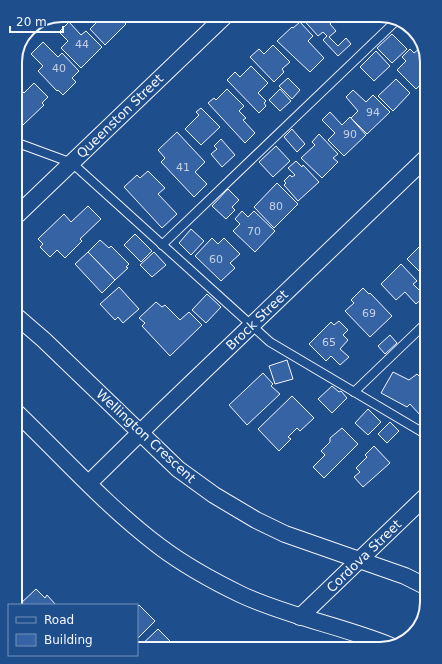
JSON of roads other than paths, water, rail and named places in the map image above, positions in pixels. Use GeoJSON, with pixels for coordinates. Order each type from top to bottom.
{"type":"FeatureCollection","features":[{"type":"Feature","properties":{"kind":"street","name":"Queenston Street"},"geometry":{"type":"LineString","coordinates":[[22,211],[219,22]]}},
{"type":"Feature","properties":{"kind":"street","name":"Brock Street"},"geometry":{"type":"LineString","coordinates":[[89,483],[251,325],[420,164]]}},
{"type":"Feature","properties":{"kind":"street","name":"Wellington Crescent"},"geometry":{"type":"LineString","coordinates":[[22,321],[44,340],[178,469],[214,495],[285,534],[405,576],[420,584]]}},
{"type":"Feature","properties":{"kind":"street"},"geometry":{"type":"LineString","coordinates":[[22,418],[125,518],[176,558],[243,595],[300,617],[380,642]]}},
{"type":"Feature","properties":{"kind":"street","name":"Cordova Street"},"geometry":{"type":"LineString","coordinates":[[300,617],[420,502]]}},
{"type":"Feature","properties":{"kind":"lane"},"geometry":{"type":"LineString","coordinates":[[162,245],[392,24]]}},
{"type":"Feature","properties":{"kind":"lane"},"geometry":{"type":"LineString","coordinates":[[22,145],[72,163],[270,342],[420,431]]}},
{"type":"Feature","properties":{"kind":"lane"},"geometry":{"type":"LineString","coordinates":[[354,392],[420,329]]}}]}
